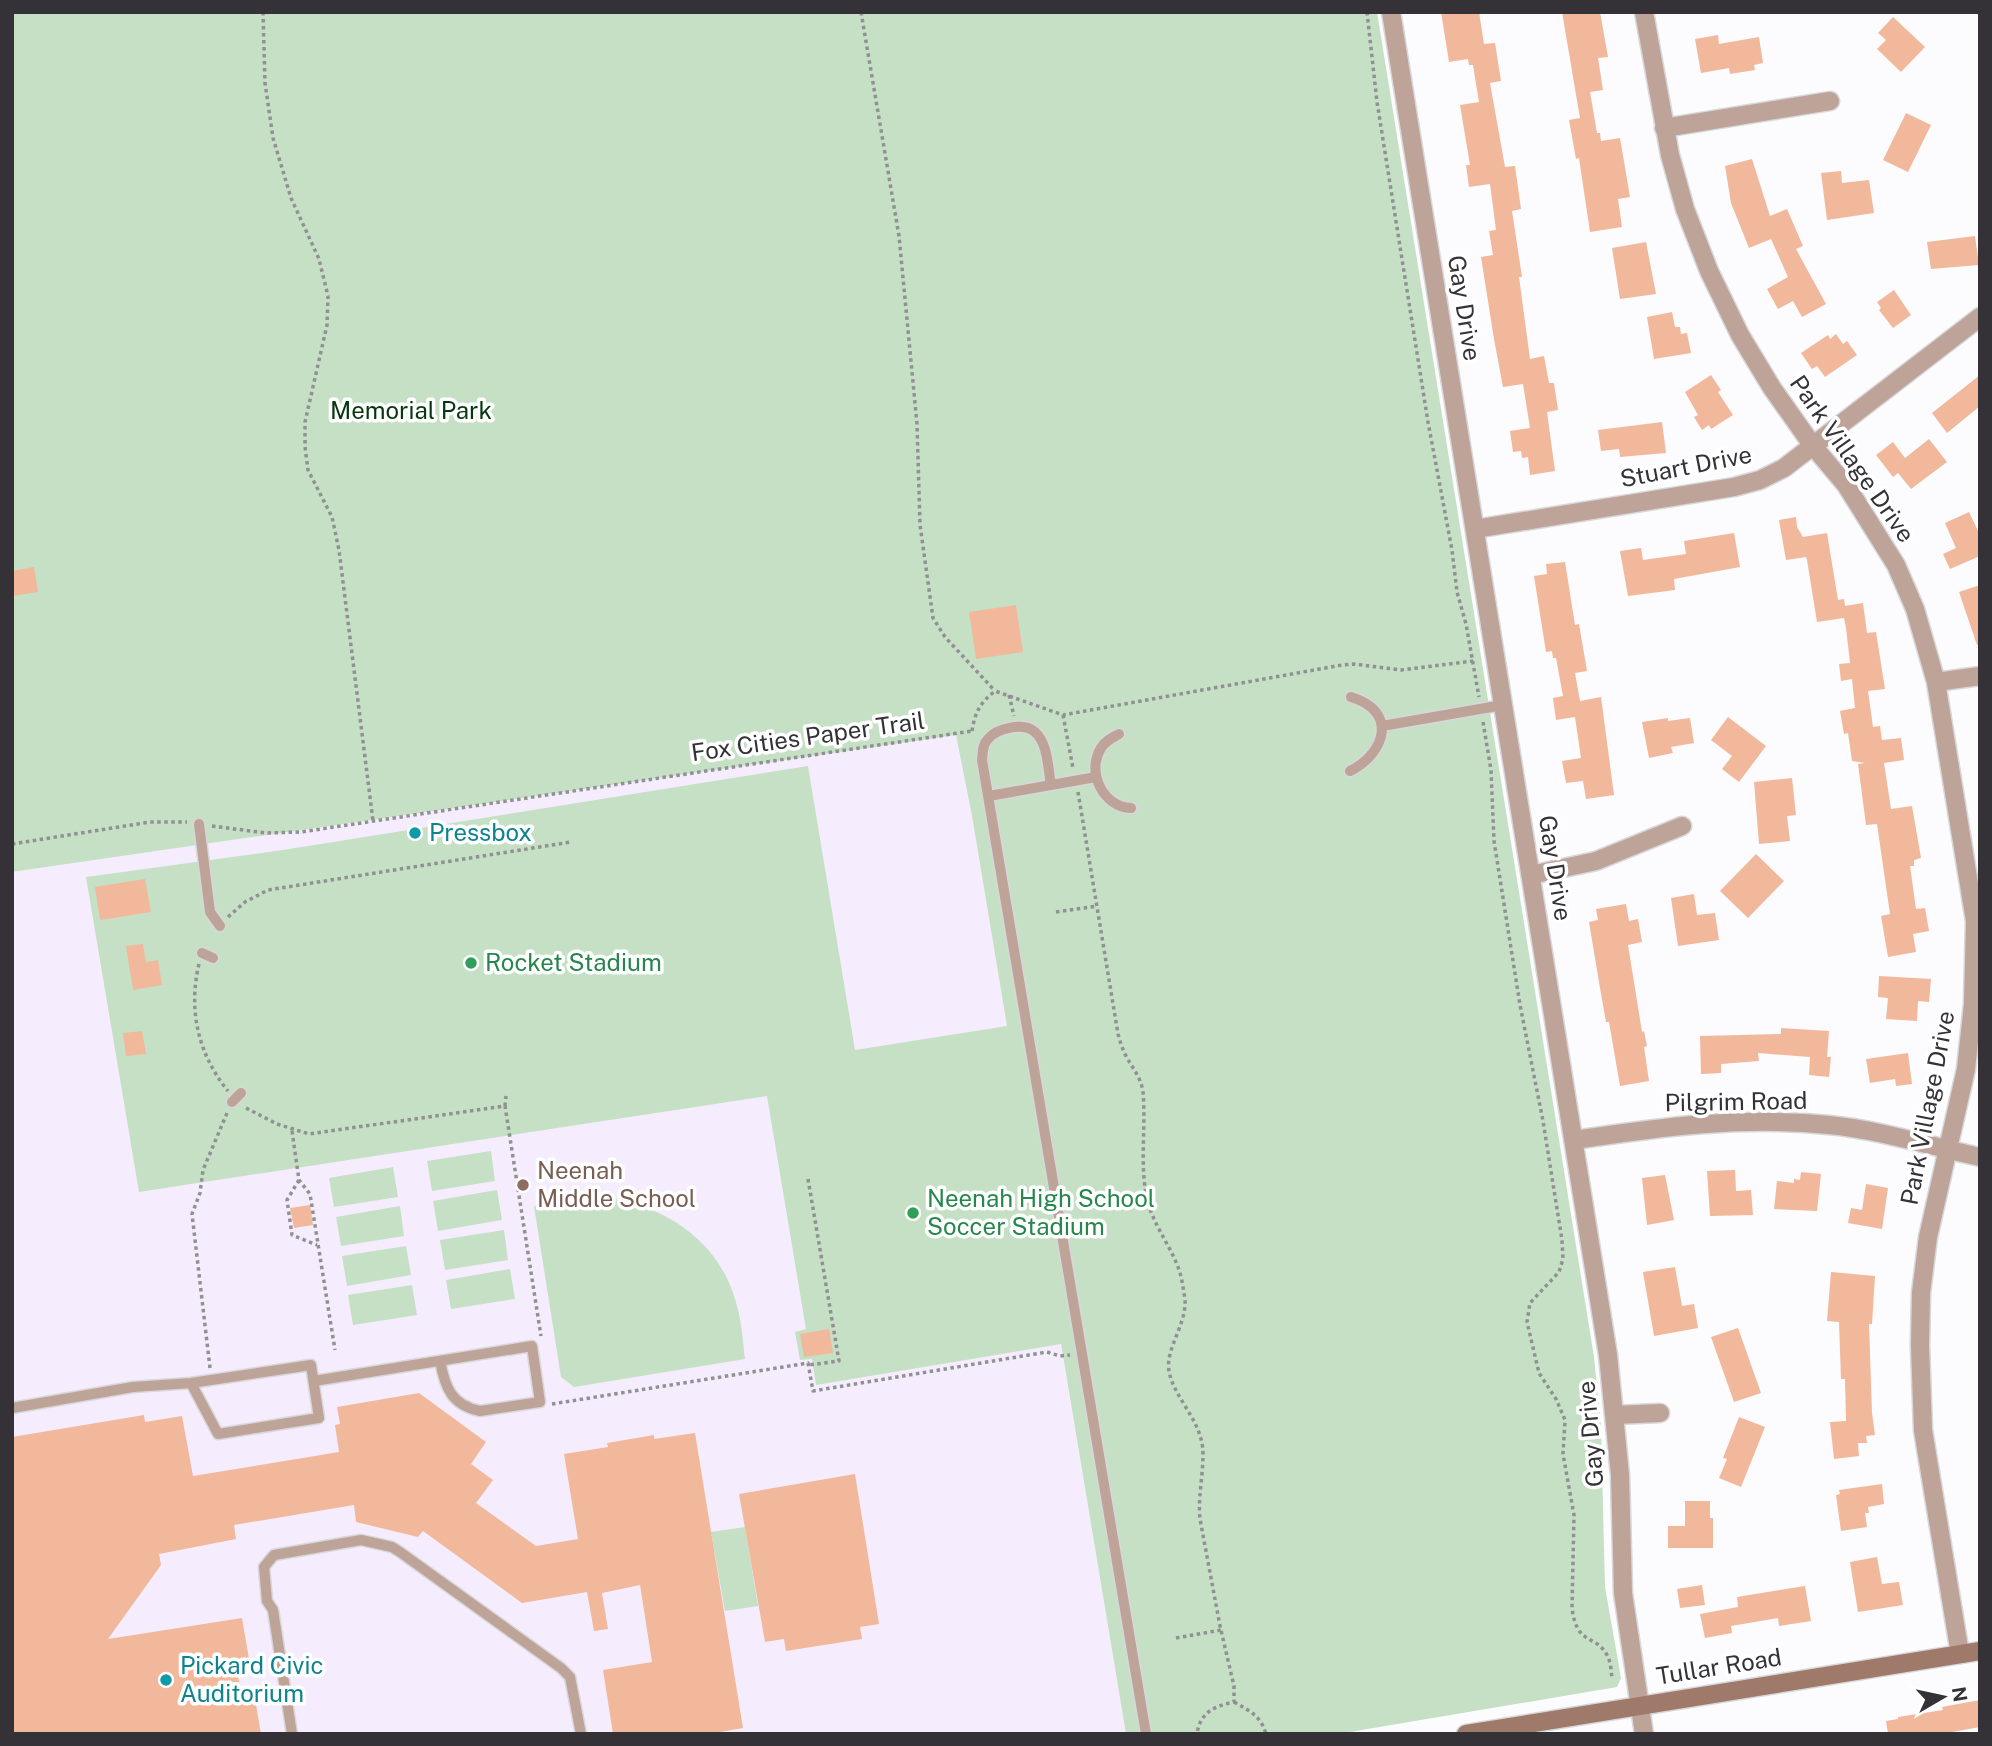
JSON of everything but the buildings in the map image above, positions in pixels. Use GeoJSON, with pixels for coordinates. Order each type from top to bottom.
{"type":"FeatureCollection","features":[{"type":"Feature","properties":{"kind":"main road","name":"Tullar Road"},"geometry":{"type":"LineString","coordinates":[[1466,1734],[1980,1651]]}},
{"type":"Feature","properties":{"kind":"street","name":"Gay Drive"},"geometry":{"type":"LineString","coordinates":[[1391,12],[1608,1354],[1620,1475],[1623,1593],[1644,1734]]}},
{"type":"Feature","properties":{"kind":"street","name":"Park Village Drive"},"geometry":{"type":"LineString","coordinates":[[1644,12],[1664,128],[1685,209],[1709,271],[1740,335],[1772,388],[1813,446],[1846,485],[1896,565],[1915,609],[1937,682],[1977,921],[1973,1004],[1966,1069],[1928,1237],[1921,1293],[1920,1382],[1923,1430],[1960,1654]]}},
{"type":"Feature","properties":{"kind":"street"},"geometry":{"type":"LineString","coordinates":[[1664,128],[1830,102]]}},
{"type":"Feature","properties":{"kind":"street","name":"Stuart Drive"},"geometry":{"type":"LineString","coordinates":[[1475,529],[1734,487],[1760,480],[1784,468],[1980,317]]}},
{"type":"Feature","properties":{"kind":"street"},"geometry":{"type":"LineString","coordinates":[[1937,682],[1980,676]]}},
{"type":"Feature","properties":{"kind":"street"},"geometry":{"type":"LineString","coordinates":[[1531,875],[1596,861],[1682,826]]}},
{"type":"Feature","properties":{"kind":"street","name":"Pilgrim Road"},"geometry":{"type":"LineString","coordinates":[[1575,1140],[1710,1122],[1768,1121],[1831,1125],[1980,1157]]}},
{"type":"Feature","properties":{"kind":"street"},"geometry":{"type":"LineString","coordinates":[[1615,1415],[1660,1413]]}},
{"type":"Feature","properties":{"kind":"lane"},"geometry":{"type":"LineString","coordinates":[[1350,771],[1374,753],[1381,741],[1382,726],[1378,716],[1365,702],[1351,697]]}},
{"type":"Feature","properties":{"kind":"lane"},"geometry":{"type":"LineString","coordinates":[[1382,726],[1503,705]]}},
{"type":"Feature","properties":{"kind":"lane"},"geometry":{"type":"LineString","coordinates":[[1051,785],[1040,738],[1034,731],[1017,727],[988,738],[983,747],[982,760],[1146,1734]]}},
{"type":"Feature","properties":{"kind":"lane"},"geometry":{"type":"LineString","coordinates":[[1119,734],[1107,740],[1100,750],[1096,777],[1103,794],[1110,801],[1118,806],[1131,808]]}},
{"type":"Feature","properties":{"kind":"lane"},"geometry":{"type":"LineString","coordinates":[[989,796],[1096,777]]}},
{"type":"Feature","properties":{"kind":"lane"},"geometry":{"type":"LineString","coordinates":[[198,824],[210,912],[220,926]]}},
{"type":"Feature","properties":{"kind":"lane"},"geometry":{"type":"LineString","coordinates":[[202,953],[214,958]]}},
{"type":"Feature","properties":{"kind":"lane"},"geometry":{"type":"LineString","coordinates":[[313,1381],[532,1346],[540,1402],[480,1411],[472,1409],[457,1402],[451,1395],[445,1385],[440,1361]]}},
{"type":"Feature","properties":{"kind":"lane"},"geometry":{"type":"LineString","coordinates":[[12,1408],[133,1387],[191,1383],[311,1365],[319,1418],[218,1434],[191,1383]]}},
{"type":"Feature","properties":{"kind":"lane"},"geometry":{"type":"LineString","coordinates":[[292,1734],[273,1610],[267,1601],[263,1573],[266,1562],[274,1555],[361,1540],[392,1548],[561,1668],[570,1677],[581,1734]]}},
{"type":"Feature","properties":{"kind":"path"},"geometry":{"type":"LineString","coordinates":[[263,12],[265,83],[273,138],[291,198],[319,260],[328,296],[327,325],[305,422],[305,447],[308,470],[327,503],[339,550],[373,821]]}},
{"type":"Feature","properties":{"kind":"path"},"geometry":{"type":"LineString","coordinates":[[861,12],[899,236],[917,424],[920,525],[933,618],[945,637],[995,691],[1063,715],[1342,664],[1401,670],[1473,661]]}},
{"type":"Feature","properties":{"kind":"path"},"geometry":{"type":"LineString","coordinates":[[1367,12],[1377,102],[1427,422],[1481,709],[1491,770],[1494,841],[1562,1240],[1563,1259],[1559,1272],[1530,1303],[1527,1322],[1539,1373],[1556,1399],[1565,1420],[1563,1454],[1574,1515],[1574,1623],[1583,1637],[1609,1657],[1612,1678]]}},
{"type":"Feature","properties":{"kind":"path","name":"Fox Cities Paper Trail"},"geometry":{"type":"LineString","coordinates":[[12,844],[150,822],[184,821],[266,832],[302,832],[972,731],[981,703],[995,691]]}},
{"type":"Feature","properties":{"kind":"path"},"geometry":{"type":"LineString","coordinates":[[1009,695],[1017,727]]}},
{"type":"Feature","properties":{"kind":"path"},"geometry":{"type":"LineString","coordinates":[[1063,715],[1118,1034],[1124,1053],[1139,1075],[1143,1090],[1146,1196],[1182,1279],[1184,1317],[1170,1359],[1169,1371],[1196,1422],[1203,1444],[1198,1502],[1221,1630],[1233,1678],[1234,1702]]}},
{"type":"Feature","properties":{"kind":"path"},"geometry":{"type":"LineString","coordinates":[[220,926],[245,902],[268,890],[571,842]]}},
{"type":"Feature","properties":{"kind":"path"},"geometry":{"type":"LineString","coordinates":[[1056,912],[1097,906]]}},
{"type":"Feature","properties":{"kind":"path"},"geometry":{"type":"LineString","coordinates":[[202,953],[195,978],[193,1001],[195,1023],[207,1061],[236,1098],[253,1113],[292,1130],[309,1134],[505,1106]]}},
{"type":"Feature","properties":{"kind":"path"},"geometry":{"type":"LineString","coordinates":[[506,1096],[505,1106],[541,1337]]}},
{"type":"Feature","properties":{"kind":"path"},"geometry":{"type":"LineString","coordinates":[[212,1380],[192,1214],[200,1193],[202,1170],[236,1098]]}},
{"type":"Feature","properties":{"kind":"path"},"geometry":{"type":"LineString","coordinates":[[292,1130],[299,1180],[310,1194],[335,1350]]}},
{"type":"Feature","properties":{"kind":"path"},"geometry":{"type":"LineString","coordinates":[[299,1180],[287,1200],[292,1235],[318,1246]]}},
{"type":"Feature","properties":{"kind":"path"},"geometry":{"type":"LineString","coordinates":[[540,1402],[556,1405],[808,1363],[839,1361],[808,1180]]}},
{"type":"Feature","properties":{"kind":"path"},"geometry":{"type":"LineString","coordinates":[[808,1365],[813,1391],[1046,1352],[1060,1356],[1082,1353]]}},
{"type":"Feature","properties":{"kind":"path"},"geometry":{"type":"LineString","coordinates":[[1176,1638],[1221,1630]]}},
{"type":"Feature","properties":{"kind":"path"},"geometry":{"type":"LineString","coordinates":[[1197,1734],[1201,1719],[1206,1713],[1234,1702],[1257,1716],[1266,1734]]}},
{"type":"Feature","properties":{"kind":"shaded area","name":"Neenah Middle School"},"geometry":{"type":"Polygon","coordinates":[[[956,735],[972,816],[1126,1734],[12,1734],[12,872],[956,735]]]}},
{"type":"Feature","properties":{"kind":"green space","name":"Memorial Park"},"geometry":{"type":"Polygon","coordinates":[[[12,12],[1377,12],[1594,1357],[1601,1427],[1605,1587],[1621,1678],[1617,1687],[1338,1734],[1126,1734],[1061,1344],[816,1385],[812,1359],[800,1360],[795,1332],[806,1329],[767,1096],[139,1192],[86,877],[283,850],[808,766],[855,1050],[1007,1026],[956,735],[12,872],[12,12]]]}},
{"type":"Feature","properties":{"kind":"green space"},"geometry":{"type":"Polygon","coordinates":[[[491,1151],[495,1181],[432,1191],[427,1161],[491,1151]]]}},
{"type":"Feature","properties":{"kind":"green space"},"geometry":{"type":"Polygon","coordinates":[[[393,1167],[398,1197],[334,1207],[329,1178],[393,1167]]]}},
{"type":"Feature","properties":{"kind":"green space"},"geometry":{"type":"Polygon","coordinates":[[[497,1190],[502,1220],[438,1231],[433,1201],[497,1190]]]}},
{"type":"Feature","properties":{"kind":"green space"},"geometry":{"type":"Polygon","coordinates":[[[585,1196],[637,1204],[682,1226],[701,1242],[730,1284],[739,1316],[745,1359],[574,1387],[561,1377],[534,1206],[585,1196]]]}},
{"type":"Feature","properties":{"kind":"green space"},"geometry":{"type":"Polygon","coordinates":[[[400,1206],[404,1236],[341,1246],[336,1217],[400,1206]]]}},
{"type":"Feature","properties":{"kind":"green space"},"geometry":{"type":"Polygon","coordinates":[[[504,1230],[508,1260],[445,1270],[440,1240],[504,1230]]]}},
{"type":"Feature","properties":{"kind":"green space"},"geometry":{"type":"Polygon","coordinates":[[[406,1246],[411,1275],[347,1286],[342,1256],[406,1246]]]}},
{"type":"Feature","properties":{"kind":"green space"},"geometry":{"type":"Polygon","coordinates":[[[510,1269],[515,1299],[451,1309],[446,1280],[510,1269]]]}},
{"type":"Feature","properties":{"kind":"green space"},"geometry":{"type":"Polygon","coordinates":[[[412,1285],[417,1315],[353,1325],[348,1295],[412,1285]]]}},
{"type":"Feature","properties":{"kind":"green space"},"geometry":{"type":"Polygon","coordinates":[[[745,1527],[758,1606],[725,1611],[711,1532],[745,1527]]]}},
{"type":"Feature","properties":{"kind":"place","name":"Pressbox"},"geometry":{"type":"Point","coordinates":[415,833]}},
{"type":"Feature","properties":{"kind":"place","name":"Rocket Stadium"},"geometry":{"type":"Point","coordinates":[471,963]}},
{"type":"Feature","properties":{"kind":"place","name":"Neenah Middle School"},"geometry":{"type":"Point","coordinates":[523,1185]}},
{"type":"Feature","properties":{"kind":"place","name":"Neenah High School Soccer Stadium"},"geometry":{"type":"Point","coordinates":[913,1213]}},
{"type":"Feature","properties":{"kind":"place","name":"Pickard Civic Auditorium"},"geometry":{"type":"Point","coordinates":[166,1680]}}]}
